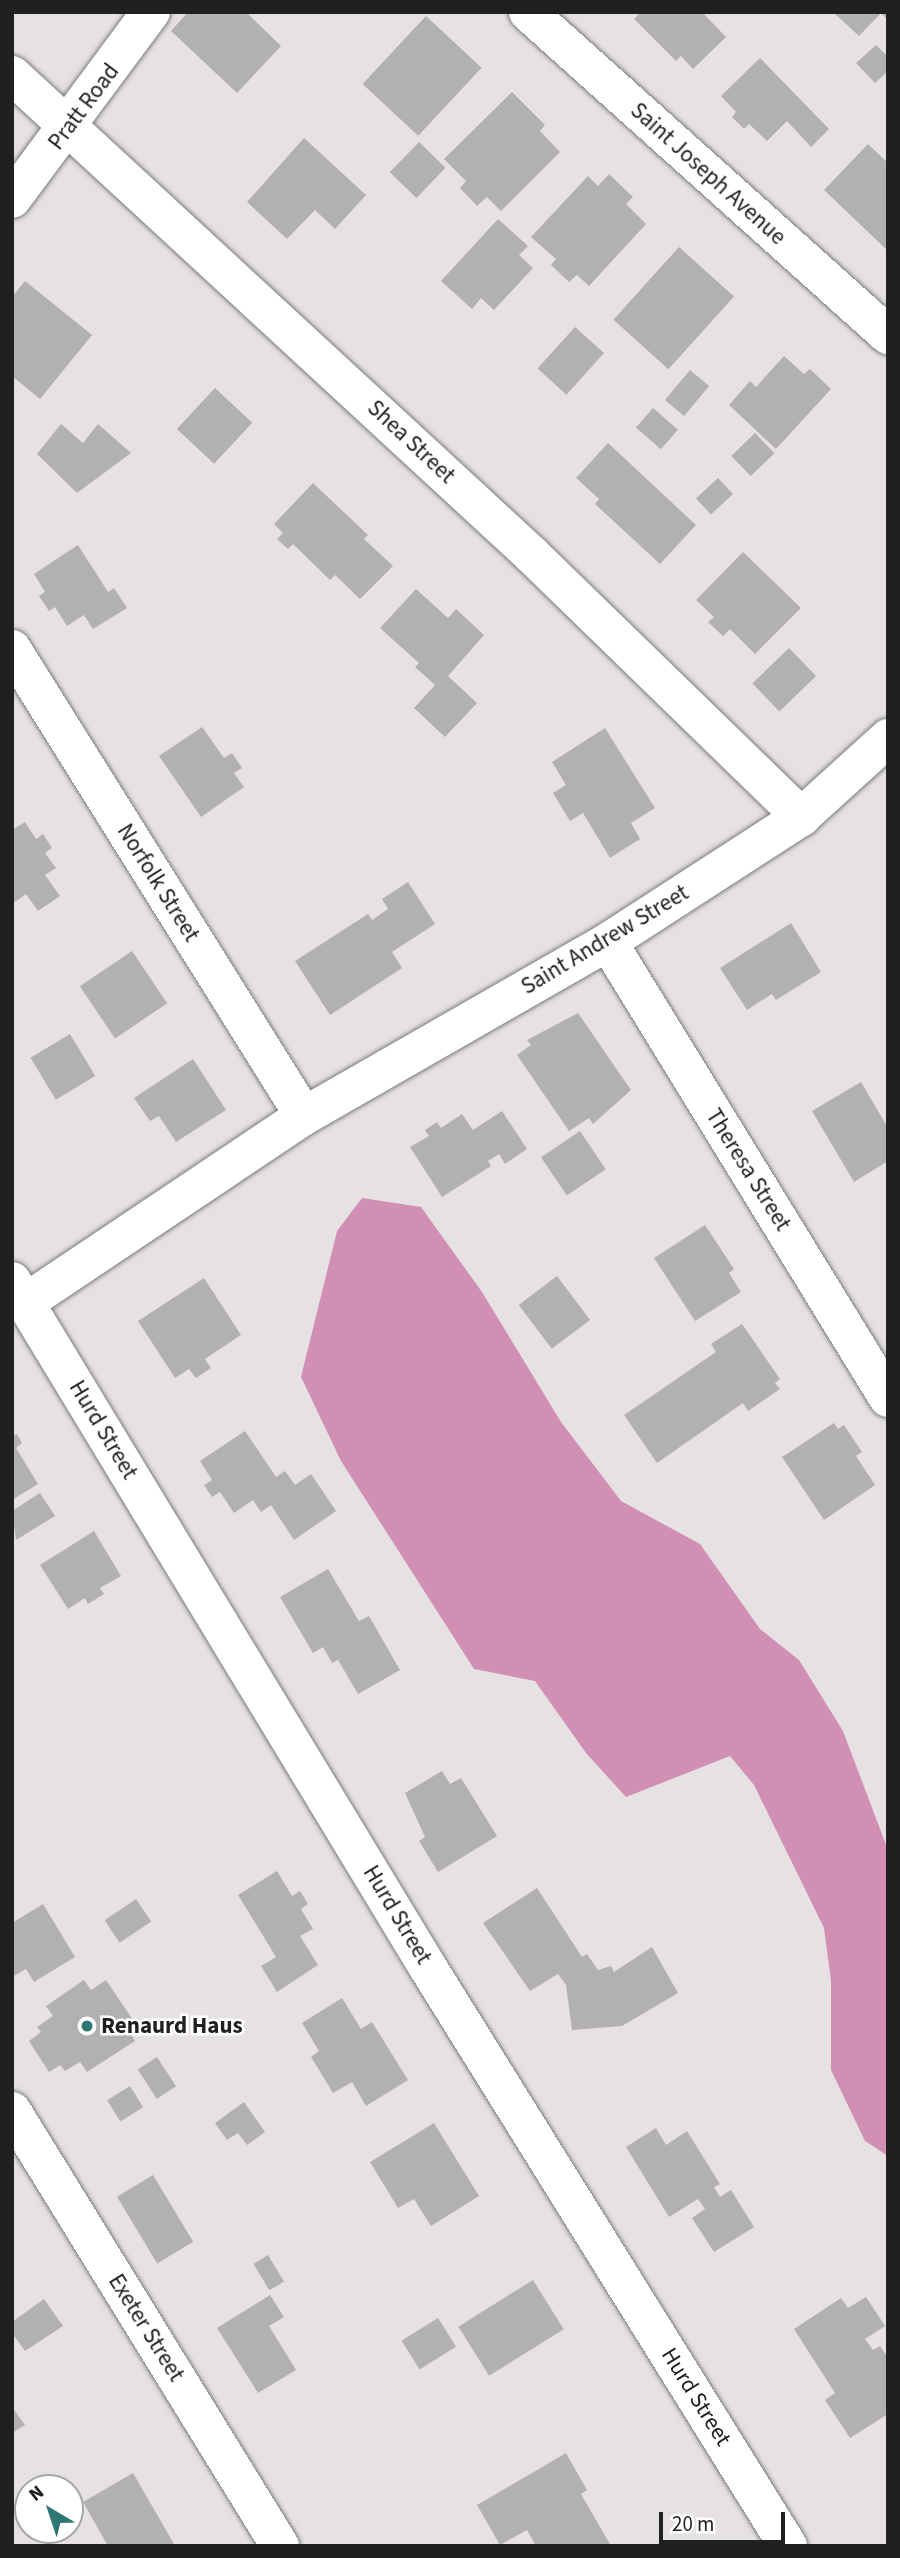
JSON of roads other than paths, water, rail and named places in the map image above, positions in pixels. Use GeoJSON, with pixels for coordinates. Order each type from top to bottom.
{"type":"FeatureCollection","features":[{"type":"Feature","properties":{"kind":"street","name":"Pratt Road"},"geometry":{"type":"LineString","coordinates":[[12,199],[70,125],[151,12]]}},
{"type":"Feature","properties":{"kind":"street","name":"Saint Joseph Avenue"},"geometry":{"type":"LineString","coordinates":[[528,12],[888,335]]}},
{"type":"Feature","properties":{"kind":"street","name":"Shea Street"},"geometry":{"type":"LineString","coordinates":[[12,75],[70,125],[532,555],[802,817]]}},
{"type":"Feature","properties":{"kind":"street","name":"Norfolk Street"},"geometry":{"type":"LineString","coordinates":[[12,649],[304,1116]]}},
{"type":"Feature","properties":{"kind":"street","name":"Saint Andrew Street"},"geometry":{"type":"LineString","coordinates":[[19,1292],[304,1116],[608,942],[802,817],[888,738]]}},
{"type":"Feature","properties":{"kind":"street","name":"Theresa Street"},"geometry":{"type":"LineString","coordinates":[[608,942],[888,1398]]}},
{"type":"Feature","properties":{"kind":"street","name":"Hurd Street"},"geometry":{"type":"LineString","coordinates":[[19,1292],[427,1966],[788,2546]]}},
{"type":"Feature","properties":{"kind":"street","name":"Exeter Street"},"geometry":{"type":"LineString","coordinates":[[12,2111],[280,2546]]}},
{"type":"Feature","properties":{"kind":"place","name":"Renaurd Haus"},"geometry":{"type":"Point","coordinates":[87,2026]}}]}
